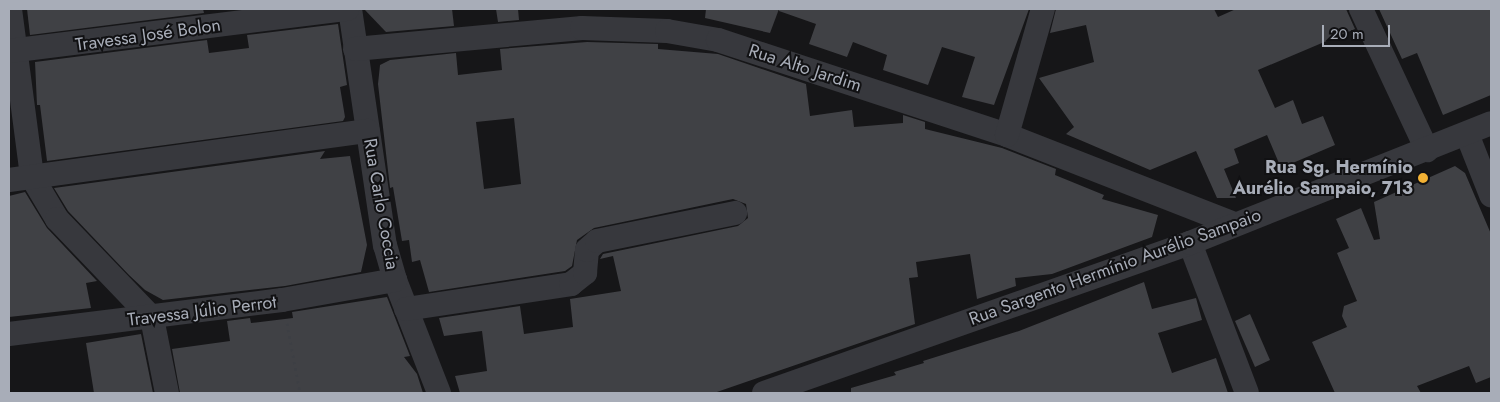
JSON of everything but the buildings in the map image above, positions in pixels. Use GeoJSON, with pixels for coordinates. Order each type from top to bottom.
{"type":"FeatureCollection","features":[{"type":"Feature","properties":{"kind":"street"},"geometry":{"type":"LineString","coordinates":[[10,9],[20,178],[152,318],[167,393]]}},
{"type":"Feature","properties":{"kind":"street","name":"Travessa José Bolon"},"geometry":{"type":"LineString","coordinates":[[12,51],[348,9]]}},
{"type":"Feature","properties":{"kind":"street","name":"Rua Carlo Coccia"},"geometry":{"type":"LineString","coordinates":[[348,9],[386,245],[395,280],[439,393]]}},
{"type":"Feature","properties":{"kind":"street"},"geometry":{"type":"LineString","coordinates":[[1007,135],[1043,9]]}},
{"type":"Feature","properties":{"kind":"street"},"geometry":{"type":"LineString","coordinates":[[1361,9],[1426,150]]}},
{"type":"Feature","properties":{"kind":"street","name":"Rua Alto Jardim"},"geometry":{"type":"LineString","coordinates":[[355,48],[582,28],[667,31],[718,40],[1007,135],[1234,224]]}},
{"type":"Feature","properties":{"kind":"street","name":"Rua Sargento Hermínio Aurélio Sampaio"},"geometry":{"type":"LineString","coordinates":[[764,393],[1190,243],[1491,123]]}},
{"type":"Feature","properties":{"kind":"street"},"geometry":{"type":"LineString","coordinates":[[20,178],[368,131]]}},
{"type":"Feature","properties":{"kind":"street"},"geometry":{"type":"LineString","coordinates":[[1466,134],[1491,195]]}},
{"type":"Feature","properties":{"kind":"street"},"geometry":{"type":"LineString","coordinates":[[406,309],[571,284],[585,273],[587,250],[596,241],[735,213]]}},
{"type":"Feature","properties":{"kind":"street"},"geometry":{"type":"LineString","coordinates":[[1190,243],[1247,393]]}},
{"type":"Feature","properties":{"kind":"street","name":"Travessa Júlio Perrot"},"geometry":{"type":"LineString","coordinates":[[9,334],[152,318],[282,300],[395,280]]}},
{"type":"Feature","properties":{"kind":"path"},"geometry":{"type":"LineString","coordinates":[[282,300],[300,393]]}},
{"type":"Feature","properties":{"kind":"place","name":"Rua Sg. Hermínio Aurélio Sampaio, 713"},"geometry":{"type":"Point","coordinates":[1423,178]}}]}
